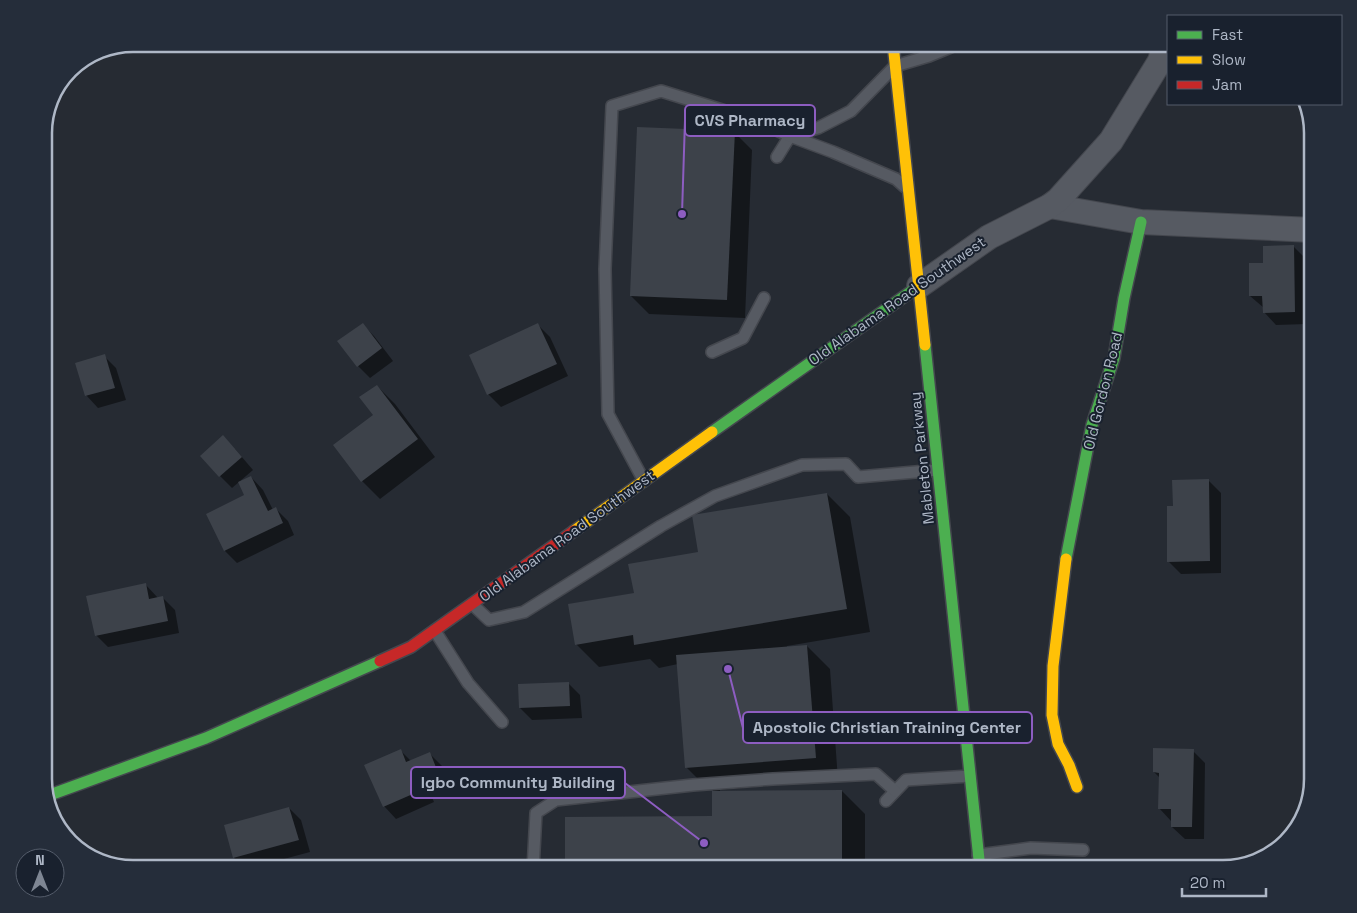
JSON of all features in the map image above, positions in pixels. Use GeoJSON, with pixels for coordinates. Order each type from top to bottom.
{"type":"FeatureCollection","features":[{"type":"Feature","properties":{"kind":"street","name":"Mableton Parkway"},"geometry":{"type":"LineString","coordinates":[[894,52],[979,860]]}},
{"type":"Feature","properties":{"kind":"street"},"geometry":{"type":"LineString","coordinates":[[1050,206],[1058,200],[1110,141],[1160,61],[1163,52]]}},
{"type":"Feature","properties":{"kind":"street"},"geometry":{"type":"LineString","coordinates":[[1050,206],[1141,222],[1304,230]]}},
{"type":"Feature","properties":{"kind":"street","name":"Old Alabama Road Southwest"},"geometry":{"type":"LineString","coordinates":[[54,793],[206,738],[412,647],[989,237],[1050,206]]}},
{"type":"Feature","properties":{"kind":"street","name":"Old Gordon Road"},"geometry":{"type":"LineString","coordinates":[[1077,787],[1069,765],[1058,744],[1052,715],[1054,656],[1064,572],[1092,425],[1114,358],[1124,298],[1141,222]]}},
{"type":"Feature","properties":{"kind":"lane"},"geometry":{"type":"LineString","coordinates":[[777,157],[790,136],[818,128],[851,111],[895,66],[938,52]]}},
{"type":"Feature","properties":{"kind":"lane"},"geometry":{"type":"LineString","coordinates":[[644,481],[608,414],[605,269],[612,106],[661,91],[754,120],[896,179],[908,190]]}},
{"type":"Feature","properties":{"kind":"lane"},"geometry":{"type":"LineString","coordinates":[[712,352],[743,338],[764,298]]}},
{"type":"Feature","properties":{"kind":"lane"},"geometry":{"type":"LineString","coordinates":[[472,604],[489,620],[524,612],[661,526],[715,496],[802,465],[846,464],[858,477],[938,470]]}},
{"type":"Feature","properties":{"kind":"lane"},"geometry":{"type":"LineString","coordinates":[[435,631],[468,683],[502,722]]}},
{"type":"Feature","properties":{"kind":"lane"},"geometry":{"type":"LineString","coordinates":[[866,726],[891,736],[965,730]]}},
{"type":"Feature","properties":{"kind":"lane"},"geometry":{"type":"LineString","coordinates":[[533,860],[536,813],[556,800],[693,784],[773,778],[876,774],[895,791]]}},
{"type":"Feature","properties":{"kind":"lane"},"geometry":{"type":"LineString","coordinates":[[886,801],[906,780],[970,776]]}},
{"type":"Feature","properties":{"kind":"lane"},"geometry":{"type":"LineString","coordinates":[[978,855],[1031,848],[1083,850]]}},
{"type":"Feature","properties":{"kind":"building"},"geometry":{"type":"Polygon","coordinates":[[[637,127],[735,131],[727,300],[630,296],[637,127]]]}},
{"type":"Feature","properties":{"kind":"building"},"geometry":{"type":"Polygon","coordinates":[[[1294,245],[1295,312],[1263,313],[1262,296],[1249,296],[1249,263],[1263,263],[1263,246],[1294,245]]]}},
{"type":"Feature","properties":{"kind":"building"},"geometry":{"type":"Polygon","coordinates":[[[363,323],[382,348],[357,367],[337,341],[363,323]]]}},
{"type":"Feature","properties":{"kind":"building"},"geometry":{"type":"Polygon","coordinates":[[[538,323],[557,364],[487,395],[469,355],[538,323]]]}},
{"type":"Feature","properties":{"kind":"building"},"geometry":{"type":"Polygon","coordinates":[[[105,354],[115,388],[85,396],[75,363],[105,354]]]}},
{"type":"Feature","properties":{"kind":"building"},"geometry":{"type":"Polygon","coordinates":[[[377,385],[418,439],[361,482],[333,445],[373,415],[359,397],[377,385]]]}},
{"type":"Feature","properties":{"kind":"building"},"geometry":{"type":"Polygon","coordinates":[[[223,435],[242,457],[219,477],[200,456],[223,435]]]}},
{"type":"Feature","properties":{"kind":"building"},"geometry":{"type":"Polygon","coordinates":[[[251,476],[268,511],[276,507],[283,523],[224,551],[206,514],[244,495],[238,482],[251,476]]]}},
{"type":"Feature","properties":{"kind":"building"},"geometry":{"type":"Polygon","coordinates":[[[1209,479],[1210,561],[1167,562],[1167,506],[1173,506],[1172,480],[1209,479]]]}},
{"type":"Feature","properties":{"kind":"building"},"geometry":{"type":"Polygon","coordinates":[[[827,493],[847,609],[634,645],[633,635],[575,645],[568,604],[634,593],[628,564],[698,552],[692,515],[827,493]]]}},
{"type":"Feature","properties":{"kind":"building"},"geometry":{"type":"Polygon","coordinates":[[[146,583],[149,599],[163,596],[168,621],[95,636],[86,596],[146,583]]]}},
{"type":"Feature","properties":{"kind":"building"},"geometry":{"type":"Polygon","coordinates":[[[807,645],[816,758],[685,768],[676,655],[807,645]]]}},
{"type":"Feature","properties":{"kind":"building"},"geometry":{"type":"Polygon","coordinates":[[[569,682],[570,706],[519,708],[518,684],[569,682]]]}},
{"type":"Feature","properties":{"kind":"building"},"geometry":{"type":"Polygon","coordinates":[[[1153,748],[1194,749],[1192,827],[1171,827],[1171,809],[1158,809],[1159,773],[1153,772],[1153,748]]]}},
{"type":"Feature","properties":{"kind":"building"},"geometry":{"type":"Polygon","coordinates":[[[401,749],[406,762],[430,752],[437,770],[417,778],[422,790],[383,807],[364,765],[401,749]]]}},
{"type":"Feature","properties":{"kind":"building"},"geometry":{"type":"Polygon","coordinates":[[[842,790],[842,860],[565,860],[565,817],[712,816],[712,791],[842,790]]]}},
{"type":"Feature","properties":{"kind":"building"},"geometry":{"type":"Polygon","coordinates":[[[289,807],[299,840],[233,858],[224,825],[289,807]]]}},
{"type":"Feature","properties":{"kind":"traffic: fast"},"geometry":{"type":"LineString","coordinates":[[1066,559],[1092,425],[1114,358],[1124,298],[1141,222]]}},
{"type":"Feature","properties":{"kind":"traffic: fast"},"geometry":{"type":"LineString","coordinates":[[712,432],[919,286]]}},
{"type":"Feature","properties":{"kind":"traffic: fast"},"geometry":{"type":"LineString","coordinates":[[925,345],[979,860]]}},
{"type":"Feature","properties":{"kind":"traffic: fast"},"geometry":{"type":"LineString","coordinates":[[54,793],[206,738],[380,661]]}},
{"type":"Feature","properties":{"kind":"traffic: slow"},"geometry":{"type":"LineString","coordinates":[[894,52],[925,345]]}},
{"type":"Feature","properties":{"kind":"traffic: slow"},"geometry":{"type":"LineString","coordinates":[[574,531],[712,432]]}},
{"type":"Feature","properties":{"kind":"traffic: slow"},"geometry":{"type":"LineString","coordinates":[[1066,559],[1053,666],[1052,715],[1058,744],[1069,765],[1077,787]]}},
{"type":"Feature","properties":{"kind":"traffic: jam"},"geometry":{"type":"LineString","coordinates":[[380,661],[411,647],[574,531]]}},
{"type":"Feature","properties":{"kind":"place","name":"CVS Pharmacy"},"geometry":{"type":"Point","coordinates":[682,214]}},
{"type":"Feature","properties":{"kind":"place","name":"Apostolic Christian Training Center"},"geometry":{"type":"Point","coordinates":[728,669]}},
{"type":"Feature","properties":{"kind":"place","name":"Igbo Community Building"},"geometry":{"type":"Point","coordinates":[704,843]}}]}
